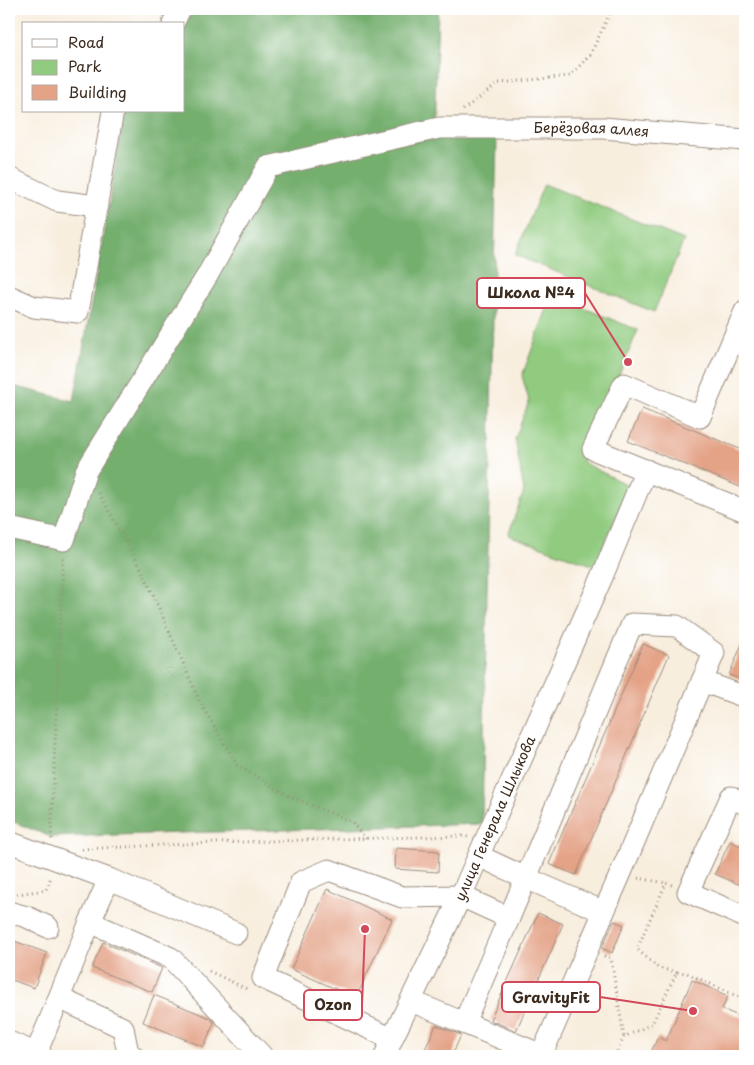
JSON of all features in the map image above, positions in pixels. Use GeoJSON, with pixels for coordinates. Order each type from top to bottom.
{"type":"FeatureCollection","features":[{"type":"Feature","properties":{"kind":"street"},"geometry":{"type":"LineString","coordinates":[[174,22],[180,9]]}},
{"type":"Feature","properties":{"kind":"street"},"geometry":{"type":"LineString","coordinates":[[9,296],[34,307],[78,312],[113,112]]}},
{"type":"Feature","properties":{"kind":"street","name":"Берёзовая аллея"},"geometry":{"type":"LineString","coordinates":[[64,540],[86,471],[207,276],[268,167],[439,128],[603,128],[745,140]]}},
{"type":"Feature","properties":{"kind":"street"},"geometry":{"type":"LineString","coordinates":[[9,178],[57,201],[97,206]]}},
{"type":"Feature","properties":{"kind":"street"},"geometry":{"type":"LineString","coordinates":[[745,311],[700,417],[624,384],[593,449],[745,511]]}},
{"type":"Feature","properties":{"kind":"street","name":"улица Генерала Шлыкова"},"geometry":{"type":"LineString","coordinates":[[389,1048],[482,849],[602,577],[646,470]]}},
{"type":"Feature","properties":{"kind":"street"},"geometry":{"type":"LineString","coordinates":[[9,528],[64,540]]}},
{"type":"Feature","properties":{"kind":"street"},"geometry":{"type":"LineString","coordinates":[[411,1001],[541,1056],[714,653],[677,626],[632,624],[464,1023]]}},
{"type":"Feature","properties":{"kind":"street"},"geometry":{"type":"LineString","coordinates":[[702,681],[745,697]]}},
{"type":"Feature","properties":{"kind":"street"},"geometry":{"type":"LineString","coordinates":[[745,804],[731,797],[688,892],[745,917]]}},
{"type":"Feature","properties":{"kind":"street"},"geometry":{"type":"LineString","coordinates":[[9,842],[109,879],[236,933]]}},
{"type":"Feature","properties":{"kind":"street"},"geometry":{"type":"LineString","coordinates":[[482,849],[526,878],[604,912]]}},
{"type":"Feature","properties":{"kind":"street"},"geometry":{"type":"LineString","coordinates":[[389,1048],[263,978],[301,882],[329,870],[402,897],[461,896],[509,918]]}},
{"type":"Feature","properties":{"kind":"street"},"geometry":{"type":"LineString","coordinates":[[9,1042],[38,1055],[59,998],[109,879]]}},
{"type":"Feature","properties":{"kind":"street"},"geometry":{"type":"LineString","coordinates":[[9,912],[28,917],[48,927]]}},
{"type":"Feature","properties":{"kind":"street"},"geometry":{"type":"LineString","coordinates":[[90,922],[172,958],[262,1056]]}},
{"type":"Feature","properties":{"kind":"street"},"geometry":{"type":"LineString","coordinates":[[59,998],[123,1028],[128,1053],[133,1056]]}},
{"type":"Feature","properties":{"kind":"path"},"geometry":{"type":"LineString","coordinates":[[461,111],[499,83],[570,76],[590,55],[612,9]]}},
{"type":"Feature","properties":{"kind":"path"},"geometry":{"type":"LineString","coordinates":[[86,471],[144,574],[200,702],[238,765],[286,795],[352,822],[366,839]]}},
{"type":"Feature","properties":{"kind":"path"},"geometry":{"type":"LineString","coordinates":[[9,896],[46,890],[59,850],[51,837],[64,540]]}},
{"type":"Feature","properties":{"kind":"path"},"geometry":{"type":"LineString","coordinates":[[79,849],[147,845],[463,836],[482,849]]}},
{"type":"Feature","properties":{"kind":"path"},"geometry":{"type":"LineString","coordinates":[[620,875],[666,883],[688,892]]}},
{"type":"Feature","properties":{"kind":"path"},"geometry":{"type":"LineString","coordinates":[[666,883],[637,949],[658,968],[687,974],[743,998],[745,989]]}},
{"type":"Feature","properties":{"kind":"path"},"geometry":{"type":"LineString","coordinates":[[587,950],[611,959],[624,1037],[616,1056]]}},
{"type":"Feature","properties":{"kind":"path"},"geometry":{"type":"LineString","coordinates":[[624,1037],[652,1024],[677,972]]}},
{"type":"Feature","properties":{"kind":"green space"},"geometry":{"type":"Polygon","coordinates":[[[177,9],[438,9],[434,136],[497,137],[482,824],[51,837],[9,820],[9,385],[74,401],[125,112],[185,112],[185,22],[183,22],[177,9]]]}},
{"type":"Feature","properties":{"kind":"green space"},"geometry":{"type":"Polygon","coordinates":[[[544,184],[684,240],[654,312],[515,255],[544,184]]]}},
{"type":"Feature","properties":{"kind":"green space"},"geometry":{"type":"Polygon","coordinates":[[[552,295],[638,330],[582,462],[629,486],[595,566],[508,535],[524,491],[515,439],[529,401],[522,376],[552,295]]]}},
{"type":"Feature","properties":{"kind":"building"},"geometry":{"type":"Polygon","coordinates":[[[642,409],[745,451],[745,489],[628,441],[642,409]]]}},
{"type":"Feature","properties":{"kind":"building"},"geometry":{"type":"Polygon","coordinates":[[[745,637],[745,681],[729,675],[745,637]]]}},
{"type":"Feature","properties":{"kind":"building"},"geometry":{"type":"Polygon","coordinates":[[[643,644],[669,655],[576,875],[549,864],[643,644]]]}},
{"type":"Feature","properties":{"kind":"building"},"geometry":{"type":"Polygon","coordinates":[[[730,841],[745,848],[745,887],[715,874],[730,841]]]}},
{"type":"Feature","properties":{"kind":"building"},"geometry":{"type":"Polygon","coordinates":[[[396,848],[439,851],[438,872],[395,869],[396,848]]]}},
{"type":"Feature","properties":{"kind":"building"},"geometry":{"type":"Polygon","coordinates":[[[327,889],[392,919],[356,998],[291,969],[327,889]]]}},
{"type":"Feature","properties":{"kind":"building"},"geometry":{"type":"Polygon","coordinates":[[[538,913],[563,924],[516,1031],[490,1020],[538,913]]]}},
{"type":"Feature","properties":{"kind":"building"},"geometry":{"type":"Polygon","coordinates":[[[614,921],[624,925],[612,953],[602,948],[614,921]]]}},
{"type":"Feature","properties":{"kind":"building"},"geometry":{"type":"Polygon","coordinates":[[[9,939],[47,953],[34,988],[9,979],[9,939]]]}},
{"type":"Feature","properties":{"kind":"building"},"geometry":{"type":"Polygon","coordinates":[[[103,942],[162,968],[152,992],[92,968],[103,942]]]}},
{"type":"Feature","properties":{"kind":"building"},"geometry":{"type":"Polygon","coordinates":[[[692,980],[728,996],[722,1009],[745,1019],[745,1056],[649,1056],[658,1037],[666,1041],[692,980]]]}},
{"type":"Feature","properties":{"kind":"building"},"geometry":{"type":"Polygon","coordinates":[[[154,995],[210,1018],[214,1023],[204,1047],[143,1022],[154,995]]]}},
{"type":"Feature","properties":{"kind":"building"},"geometry":{"type":"Polygon","coordinates":[[[436,1025],[461,1035],[452,1056],[422,1056],[436,1025]]]}},
{"type":"Feature","properties":{"kind":"place","name":"Школа №4"},"geometry":{"type":"Point","coordinates":[628,362]}},
{"type":"Feature","properties":{"kind":"place","name":"Ozon"},"geometry":{"type":"Point","coordinates":[365,929]}},
{"type":"Feature","properties":{"kind":"place","name":"GravityFit"},"geometry":{"type":"Point","coordinates":[693,1011]}}]}
